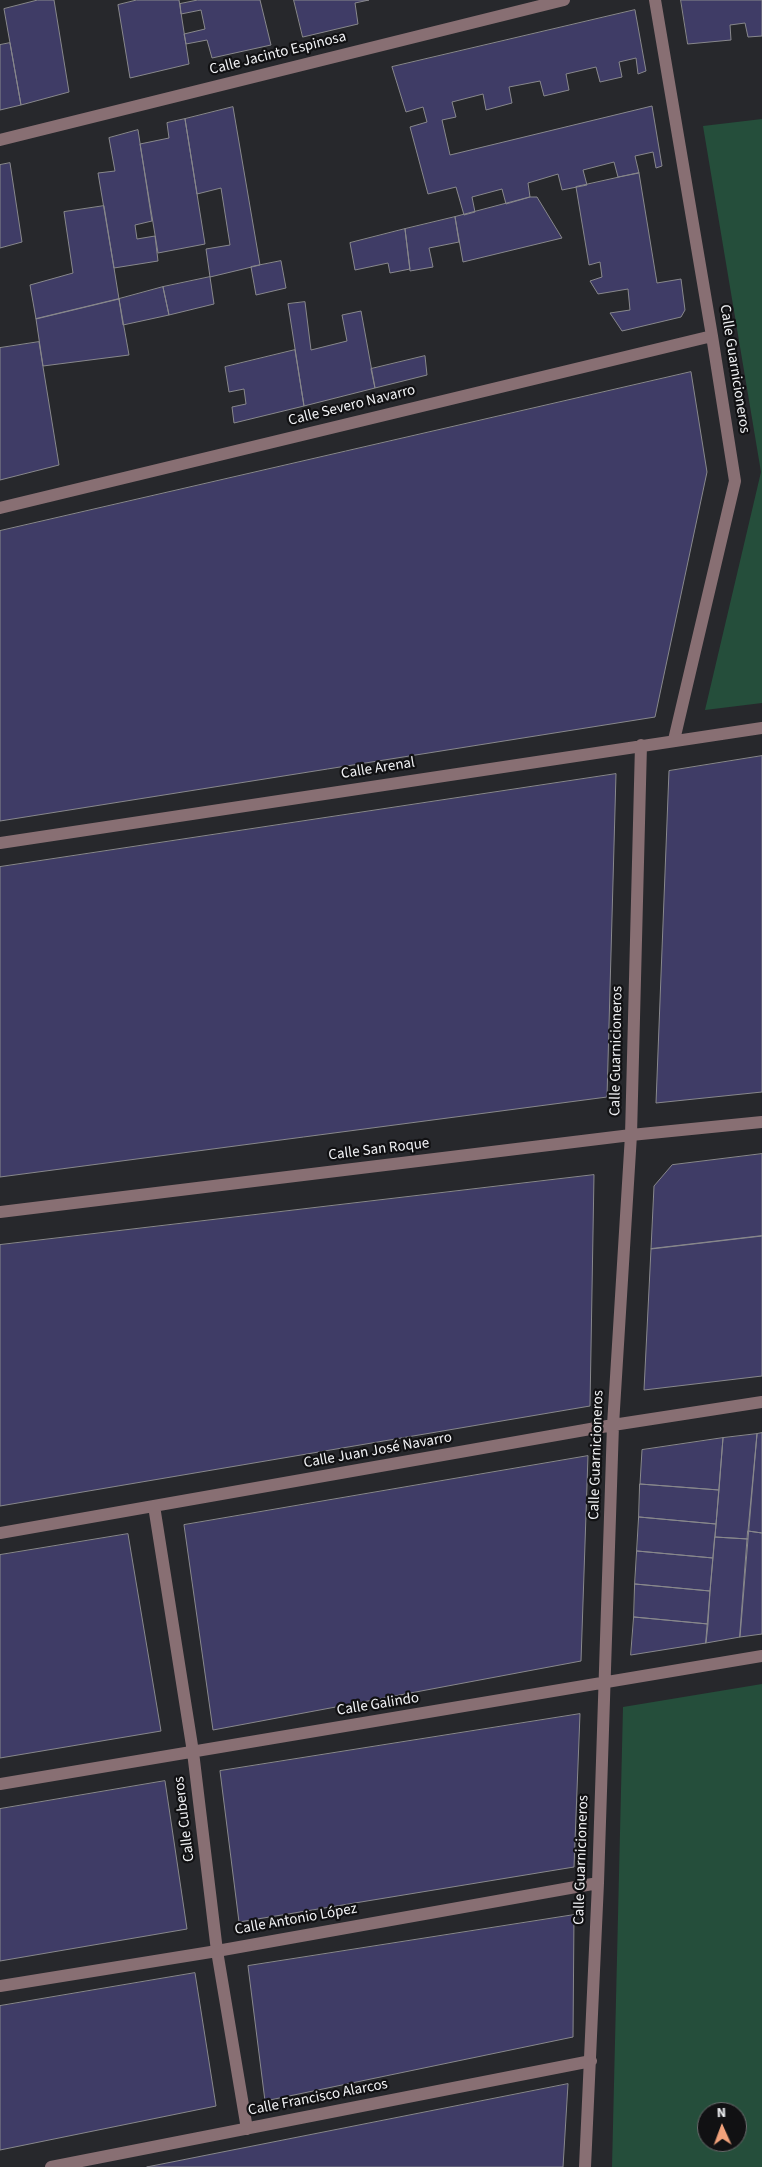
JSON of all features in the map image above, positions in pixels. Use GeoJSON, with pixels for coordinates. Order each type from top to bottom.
{"type":"FeatureCollection","features":[{"type":"Feature","properties":{"kind":"street","name":"Calle Jacinto Espinosa"},"geometry":{"type":"LineString","coordinates":[[0,140],[564,0]]}},
{"type":"Feature","properties":{"kind":"street","name":"Calle Guarnicioneros"},"geometry":{"type":"LineString","coordinates":[[655,0],[735,481],[674,740]]}},
{"type":"Feature","properties":{"kind":"street","name":"Calle Severo Navarro"},"geometry":{"type":"LineString","coordinates":[[0,508],[712,336]]}},
{"type":"Feature","properties":{"kind":"street","name":"Calle Arenal"},"geometry":{"type":"LineString","coordinates":[[0,843],[762,728]]}},
{"type":"Feature","properties":{"kind":"street","name":"Calle Guarnicioneros"},"geometry":{"type":"LineString","coordinates":[[585,2167],[598,1883],[613,1426],[632,1135],[641,745]]}},
{"type":"Feature","properties":{"kind":"street","name":"Calle San Roque"},"geometry":{"type":"LineString","coordinates":[[0,1212],[632,1135],[762,1122]]}},
{"type":"Feature","properties":{"kind":"street","name":"Calle Juan José Navarro"},"geometry":{"type":"LineString","coordinates":[[0,1533],[613,1426],[762,1402]]}},
{"type":"Feature","properties":{"kind":"street","name":"Calle Cuberos"},"geometry":{"type":"LineString","coordinates":[[154,1506],[193,1752],[217,1951],[247,2129]]}},
{"type":"Feature","properties":{"kind":"street","name":"Calle Galindo"},"geometry":{"type":"LineString","coordinates":[[0,1784],[762,1656]]}},
{"type":"Feature","properties":{"kind":"street","name":"Calle Antonio López"},"geometry":{"type":"LineString","coordinates":[[0,1986],[217,1951],[598,1883]]}},
{"type":"Feature","properties":{"kind":"street","name":"Calle Francisco Alarcos"},"geometry":{"type":"LineString","coordinates":[[51,2167],[591,2061]]}},
{"type":"Feature","properties":{"kind":"green space"},"geometry":{"type":"Polygon","coordinates":[[[762,119],[762,703],[705,710],[761,472],[703,126],[762,119]]]}},
{"type":"Feature","properties":{"kind":"green space"},"geometry":{"type":"Polygon","coordinates":[[[762,1684],[762,2167],[612,2167],[623,1707],[762,1684]]]}},
{"type":"Feature","properties":{"kind":"building"},"geometry":{"type":"Polygon","coordinates":[[[38,0],[54,0],[69,92],[21,105],[4,9],[38,0]]]}},
{"type":"Feature","properties":{"kind":"building"},"geometry":{"type":"Polygon","coordinates":[[[137,0],[179,0],[189,64],[130,78],[118,5],[137,0]]]}},
{"type":"Feature","properties":{"kind":"building"},"geometry":{"type":"Polygon","coordinates":[[[198,0],[260,0],[271,45],[212,58],[207,40],[186,44],[184,34],[205,29],[201,10],[181,14],[180,4],[198,0]]]}},
{"type":"Feature","properties":{"kind":"building"},"geometry":{"type":"Polygon","coordinates":[[[294,0],[369,0],[355,3],[358,24],[303,37],[294,0]]]}},
{"type":"Feature","properties":{"kind":"building"},"geometry":{"type":"Polygon","coordinates":[[[681,0],[762,0],[762,36],[748,37],[745,23],[730,25],[731,40],[688,44],[681,0]]]}},
{"type":"Feature","properties":{"kind":"building"},"geometry":{"type":"Polygon","coordinates":[[[635,10],[646,71],[638,74],[636,58],[619,62],[622,77],[600,82],[596,67],[566,74],[569,90],[544,96],[540,81],[509,87],[512,103],[486,110],[483,94],[452,102],[456,117],[442,120],[450,155],[652,106],[662,166],[656,168],[653,152],[635,156],[639,173],[618,177],[614,162],[583,170],[587,185],[562,190],[558,174],[528,183],[530,197],[506,204],[502,189],[472,197],[475,212],[464,215],[456,187],[428,194],[410,127],[427,122],[423,107],[406,112],[392,67],[635,10]]]}},
{"type":"Feature","properties":{"kind":"building"},"geometry":{"type":"Polygon","coordinates":[[[10,43],[21,105],[0,110],[0,45],[10,43]]]}},
{"type":"Feature","properties":{"kind":"building"},"geometry":{"type":"Polygon","coordinates":[[[233,107],[260,265],[210,277],[206,249],[230,245],[221,188],[197,194],[185,119],[233,107]]]}},
{"type":"Feature","properties":{"kind":"building"},"geometry":{"type":"Polygon","coordinates":[[[185,119],[205,244],[158,253],[140,144],[169,138],[167,123],[185,119]]]}},
{"type":"Feature","properties":{"kind":"building"},"geometry":{"type":"Polygon","coordinates":[[[138,130],[152,221],[135,225],[137,239],[155,236],[158,261],[114,268],[98,173],[115,171],[109,138],[138,130]]]}},
{"type":"Feature","properties":{"kind":"building"},"geometry":{"type":"Polygon","coordinates":[[[10,163],[22,242],[0,248],[0,165],[10,163]]]}},
{"type":"Feature","properties":{"kind":"building"},"geometry":{"type":"Polygon","coordinates":[[[639,173],[657,283],[681,279],[685,310],[681,317],[622,331],[610,313],[630,310],[628,289],[598,294],[590,281],[602,277],[600,262],[589,265],[576,187],[639,173]]]}},
{"type":"Feature","properties":{"kind":"building"},"geometry":{"type":"Polygon","coordinates":[[[530,197],[537,197],[562,238],[463,262],[455,217],[530,197]]]}},
{"type":"Feature","properties":{"kind":"building"},"geometry":{"type":"Polygon","coordinates":[[[104,206],[119,299],[36,319],[30,285],[73,273],[64,212],[104,206]]]}},
{"type":"Feature","properties":{"kind":"building"},"geometry":{"type":"Polygon","coordinates":[[[455,217],[459,242],[429,248],[433,267],[410,271],[405,229],[455,217]]]}},
{"type":"Feature","properties":{"kind":"building"},"geometry":{"type":"Polygon","coordinates":[[[405,229],[410,269],[390,273],[388,263],[355,270],[350,243],[405,229]]]}},
{"type":"Feature","properties":{"kind":"building"},"geometry":{"type":"Polygon","coordinates":[[[281,261],[286,288],[256,295],[251,267],[281,261]]]}},
{"type":"Feature","properties":{"kind":"building"},"geometry":{"type":"Polygon","coordinates":[[[210,277],[214,304],[169,315],[163,287],[210,277]]]}},
{"type":"Feature","properties":{"kind":"building"},"geometry":{"type":"Polygon","coordinates":[[[163,287],[169,315],[123,325],[119,299],[163,287]]]}},
{"type":"Feature","properties":{"kind":"building"},"geometry":{"type":"Polygon","coordinates":[[[119,299],[129,355],[43,366],[36,319],[119,299]]]}},
{"type":"Feature","properties":{"kind":"building"},"geometry":{"type":"Polygon","coordinates":[[[305,302],[311,350],[347,341],[342,315],[361,311],[375,388],[304,406],[288,304],[305,302]]]}},
{"type":"Feature","properties":{"kind":"building"},"geometry":{"type":"Polygon","coordinates":[[[39,342],[59,465],[0,480],[0,348],[39,342]]]}},
{"type":"Feature","properties":{"kind":"building"},"geometry":{"type":"Polygon","coordinates":[[[295,350],[304,406],[234,423],[232,407],[246,404],[244,389],[229,392],[225,367],[295,350]]]}},
{"type":"Feature","properties":{"kind":"building"},"geometry":{"type":"Polygon","coordinates":[[[425,356],[427,375],[375,388],[371,369],[425,356]]]}},
{"type":"Feature","properties":{"kind":"building"},"geometry":{"type":"Polygon","coordinates":[[[691,372],[707,472],[655,717],[0,821],[0,531],[691,372]]]}},
{"type":"Feature","properties":{"kind":"building"},"geometry":{"type":"Polygon","coordinates":[[[762,756],[762,1092],[656,1103],[669,771],[762,756]]]}},
{"type":"Feature","properties":{"kind":"building"},"geometry":{"type":"Polygon","coordinates":[[[616,774],[607,1097],[0,1177],[0,867],[616,774]]]}},
{"type":"Feature","properties":{"kind":"building"},"geometry":{"type":"Polygon","coordinates":[[[762,1154],[762,1236],[651,1249],[654,1186],[672,1165],[762,1154]]]}},
{"type":"Feature","properties":{"kind":"building"},"geometry":{"type":"Polygon","coordinates":[[[594,1175],[590,1406],[0,1506],[0,1245],[594,1175]]]}},
{"type":"Feature","properties":{"kind":"building"},"geometry":{"type":"Polygon","coordinates":[[[762,1236],[762,1376],[644,1390],[651,1249],[762,1236]]]}},
{"type":"Feature","properties":{"kind":"building"},"geometry":{"type":"Polygon","coordinates":[[[762,1433],[762,1533],[748,1531],[757,1434],[762,1433]]]}},
{"type":"Feature","properties":{"kind":"building"},"geometry":{"type":"Polygon","coordinates":[[[757,1434],[748,1539],[715,1537],[723,1438],[757,1434]]]}},
{"type":"Feature","properties":{"kind":"building"},"geometry":{"type":"Polygon","coordinates":[[[723,1438],[719,1490],[640,1484],[642,1450],[723,1438]]]}},
{"type":"Feature","properties":{"kind":"building"},"geometry":{"type":"Polygon","coordinates":[[[588,1456],[581,1661],[213,1730],[184,1525],[588,1456]]]}},
{"type":"Feature","properties":{"kind":"building"},"geometry":{"type":"Polygon","coordinates":[[[640,1484],[719,1490],[716,1524],[639,1517],[640,1484]]]}},
{"type":"Feature","properties":{"kind":"building"},"geometry":{"type":"Polygon","coordinates":[[[639,1517],[716,1524],[713,1558],[637,1551],[639,1517]]]}},
{"type":"Feature","properties":{"kind":"building"},"geometry":{"type":"Polygon","coordinates":[[[748,1531],[762,1533],[762,1634],[740,1637],[748,1531]]]}},
{"type":"Feature","properties":{"kind":"building"},"geometry":{"type":"Polygon","coordinates":[[[128,1534],[161,1731],[0,1758],[0,1555],[128,1534]]]}},
{"type":"Feature","properties":{"kind":"building"},"geometry":{"type":"Polygon","coordinates":[[[715,1537],[748,1539],[740,1637],[706,1643],[715,1537]]]}},
{"type":"Feature","properties":{"kind":"building"},"geometry":{"type":"Polygon","coordinates":[[[637,1551],[713,1558],[710,1591],[635,1584],[637,1551]]]}},
{"type":"Feature","properties":{"kind":"building"},"geometry":{"type":"Polygon","coordinates":[[[635,1584],[710,1591],[708,1624],[634,1617],[635,1584]]]}},
{"type":"Feature","properties":{"kind":"building"},"geometry":{"type":"Polygon","coordinates":[[[634,1617],[708,1624],[706,1643],[631,1655],[634,1617]]]}},
{"type":"Feature","properties":{"kind":"building"},"geometry":{"type":"Polygon","coordinates":[[[580,1714],[574,1867],[239,1922],[220,1771],[580,1714]]]}},
{"type":"Feature","properties":{"kind":"building"},"geometry":{"type":"Polygon","coordinates":[[[165,1781],[187,1929],[0,1961],[0,1809],[165,1781]]]}},
{"type":"Feature","properties":{"kind":"building"},"geometry":{"type":"Polygon","coordinates":[[[574,1915],[573,2037],[265,2101],[248,1966],[574,1915]]]}},
{"type":"Feature","properties":{"kind":"building"},"geometry":{"type":"Polygon","coordinates":[[[195,1973],[216,2106],[0,2150],[0,2006],[195,1973]]]}},
{"type":"Feature","properties":{"kind":"building"},"geometry":{"type":"Polygon","coordinates":[[[568,2084],[563,2167],[147,2167],[568,2084]]]}}]}
